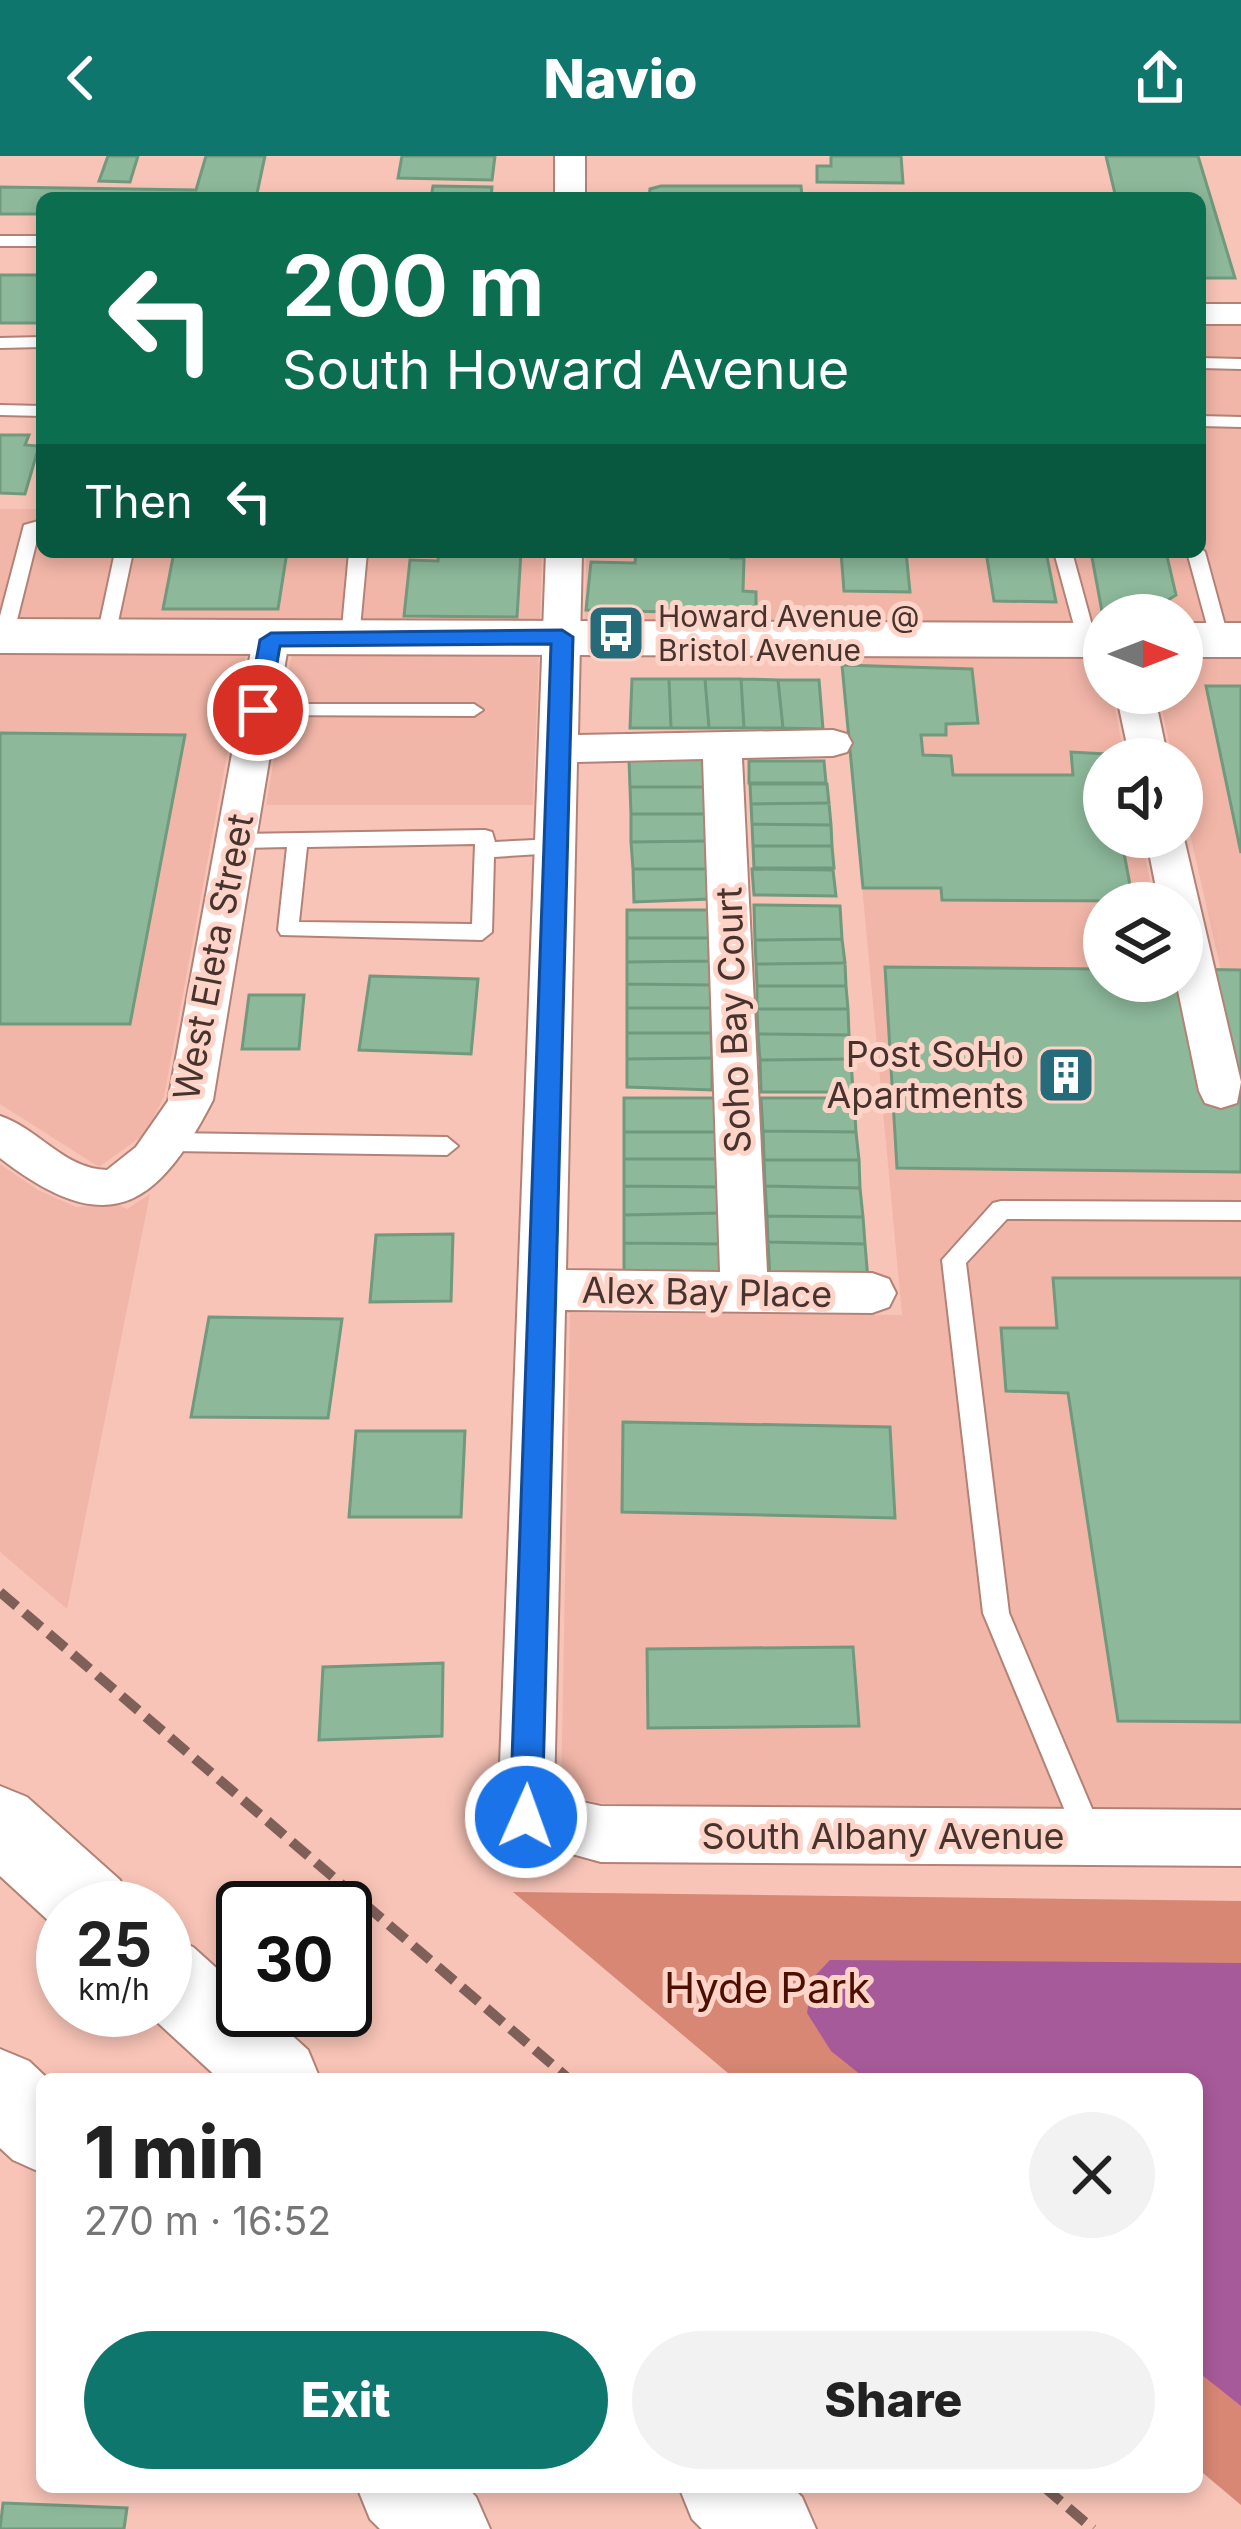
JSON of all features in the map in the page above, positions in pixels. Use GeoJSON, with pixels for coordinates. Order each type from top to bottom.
{"type":"FeatureCollection","features":[{"type":"Feature","properties":{"kind":"main road"},"geometry":{"type":"LineString","coordinates":[[2,636],[1083,640]]}},
{"type":"Feature","properties":{"kind":"main road"},"geometry":{"type":"LineString","coordinates":[[0,1824],[62,1881]]}},
{"type":"Feature","properties":{"kind":"main road"},"geometry":{"type":"LineString","coordinates":[[192,2000],[272,2073]]}},
{"type":"Feature","properties":{"kind":"main road"},"geometry":{"type":"LineString","coordinates":[[0,2090],[36,2125]]}},
{"type":"Feature","properties":{"kind":"main road"},"geometry":{"type":"LineString","coordinates":[[407,2493],[444,2529]]}},
{"type":"Feature","properties":{"kind":"main road"},"geometry":{"type":"LineString","coordinates":[[731,2493],[770,2529]]}},
{"type":"Feature","properties":{"kind":"street"},"geometry":{"type":"LineString","coordinates":[[570,156],[570,192]]}},
{"type":"Feature","properties":{"kind":"street"},"geometry":{"type":"LineString","coordinates":[[1206,314],[1241,314]]}},
{"type":"Feature","properties":{"kind":"street"},"geometry":{"type":"LineString","coordinates":[[542,1290],[564,558]]}},
{"type":"Feature","properties":{"kind":"street","name":"West Eleta Street"},"geometry":{"type":"LineString","coordinates":[[0,1134],[59,1175],[93,1189],[125,1180],[170,1142],[191,1100],[271,640]]}},
{"type":"Feature","properties":{"kind":"street"},"geometry":{"type":"LineString","coordinates":[[559,749],[833,743]]}},
{"type":"Feature","properties":{"kind":"street","name":"Soho Bay Court"},"geometry":{"type":"LineString","coordinates":[[722,746],[744,1293]]}},
{"type":"Feature","properties":{"kind":"street"},"geometry":{"type":"LineString","coordinates":[[1202,1002],[1221,1091]]}},
{"type":"Feature","properties":{"kind":"street","name":"Alex Bay Place"},"geometry":{"type":"LineString","coordinates":[[542,1290],[872,1293]]}},
{"type":"Feature","properties":{"kind":"street","name":"South Albany Avenue"},"geometry":{"type":"LineString","coordinates":[[542,1290],[526,1817],[601,1834],[1241,1838]]}},
{"type":"Feature","properties":{"kind":"lane"},"geometry":{"type":"LineString","coordinates":[[0,241],[36,242]]}},
{"type":"Feature","properties":{"kind":"lane"},"geometry":{"type":"LineString","coordinates":[[0,343],[36,342]]}},
{"type":"Feature","properties":{"kind":"lane"},"geometry":{"type":"LineString","coordinates":[[1206,363],[1241,364]]}},
{"type":"Feature","properties":{"kind":"lane"},"geometry":{"type":"LineString","coordinates":[[0,410],[36,411]]}},
{"type":"Feature","properties":{"kind":"lane"},"geometry":{"type":"LineString","coordinates":[[1206,421],[1241,422]]}},
{"type":"Feature","properties":{"kind":"lane"},"geometry":{"type":"LineString","coordinates":[[2,636],[36,531]]}},
{"type":"Feature","properties":{"kind":"lane"},"geometry":{"type":"LineString","coordinates":[[106,636],[123,558]]}},
{"type":"Feature","properties":{"kind":"lane"},"geometry":{"type":"LineString","coordinates":[[350,639],[357,558]]}},
{"type":"Feature","properties":{"kind":"lane"},"geometry":{"type":"LineString","coordinates":[[1065,558],[1083,605]]}},
{"type":"Feature","properties":{"kind":"lane"},"geometry":{"type":"LineString","coordinates":[[1197,558],[1214,640]]}},
{"type":"Feature","properties":{"kind":"lane"},"geometry":{"type":"LineString","coordinates":[[258,710],[474,710]]}},
{"type":"Feature","properties":{"kind":"lane"},"geometry":{"type":"LineString","coordinates":[[236,841],[485,837],[482,932],[288,930],[298,842]]}},
{"type":"Feature","properties":{"kind":"lane"},"geometry":{"type":"LineString","coordinates":[[484,850],[556,846]]}},
{"type":"Feature","properties":{"kind":"lane"},"geometry":{"type":"LineString","coordinates":[[170,1142],[447,1146]]}},
{"type":"Feature","properties":{"kind":"lane"},"geometry":{"type":"LineString","coordinates":[[1090,1837],[996,1612],[954,1260],[1000,1210],[1241,1211]]}},
{"type":"Feature","properties":{"kind":"shaded area"},"geometry":{"type":"Polygon","coordinates":[[[1206,324],[1241,324],[1241,626],[1203,626],[1203,594],[1083,594],[1083,626],[585,624],[586,558],[1206,558],[1206,324]]]}},
{"type":"Feature","properties":{"kind":"shaded area"},"geometry":{"type":"Polygon","coordinates":[[[0,509],[36,509],[36,558],[542,558],[540,624],[0,624],[0,509]]]}},
{"type":"Feature","properties":{"kind":"shaded area"},"geometry":{"type":"Polygon","coordinates":[[[0,650],[246,653],[164,1097],[145,1134],[99,1167],[0,1104],[0,650]]]}},
{"type":"Feature","properties":{"kind":"shaded area"},"geometry":{"type":"Polygon","coordinates":[[[539,651],[533,805],[266,805],[292,653],[539,651]]]}},
{"type":"Feature","properties":{"kind":"shaded area"},"geometry":{"type":"Polygon","coordinates":[[[841,652],[1083,653],[1083,714],[1116,714],[1121,738],[1083,738],[1083,858],[1145,858],[1151,882],[1083,882],[1083,1002],[1126,1002],[1241,1110],[1241,1809],[606,1804],[561,1794],[570,1313],[902,1315],[850,757],[859,757],[848,728],[841,652]]]}},
{"type":"Feature","properties":{"kind":"shaded area"},"geometry":{"type":"Polygon","coordinates":[[[1203,653],[1241,653],[1241,1059],[1196,858],[1203,858],[1203,738],[1168,738],[1163,714],[1203,714],[1203,653]]]}},
{"type":"Feature","properties":{"kind":"shaded area"},"geometry":{"type":"Polygon","coordinates":[[[0,1164],[38,1190],[76,1207],[117,1204],[127,1209],[150,1194],[67,1609],[0,1552],[0,1164]]]}},
{"type":"Feature","properties":{"kind":"shaded area"},"geometry":{"type":"Polygon","coordinates":[[[830,1960],[1241,1963],[1241,2406],[1203,2376],[1203,2073],[858,2073],[831,2051],[807,2013],[812,1979],[830,1960]]]}},
{"type":"Feature","properties":{"kind":"green space","name":"Hyde Park"},"geometry":{"type":"Polygon","coordinates":[[[513,1892],[1241,1901],[1241,2505],[1203,2473],[1203,2073],[728,2073],[513,1892]]]}},
{"type":"Feature","properties":{"kind":"building"},"geometry":{"type":"Polygon","coordinates":[[[108,156],[138,156],[130,182],[99,181],[108,156]]]}},
{"type":"Feature","properties":{"kind":"building"},"geometry":{"type":"Polygon","coordinates":[[[206,156],[265,156],[257,192],[36,192],[36,214],[0,214],[0,187],[196,190],[206,156]]]}},
{"type":"Feature","properties":{"kind":"building"},"geometry":{"type":"Polygon","coordinates":[[[402,156],[495,156],[492,180],[398,178],[402,156]]]}},
{"type":"Feature","properties":{"kind":"building"},"geometry":{"type":"Polygon","coordinates":[[[831,156],[901,156],[903,183],[817,182],[817,166],[831,166],[831,156]]]}},
{"type":"Feature","properties":{"kind":"building"},"geometry":{"type":"Polygon","coordinates":[[[1106,156],[1198,156],[1235,278],[1206,278],[1206,192],[1115,192],[1106,156]]]}},
{"type":"Feature","properties":{"kind":"building"},"geometry":{"type":"Polygon","coordinates":[[[433,186],[492,187],[492,192],[432,192],[433,186]]]}},
{"type":"Feature","properties":{"kind":"building"},"geometry":{"type":"Polygon","coordinates":[[[801,186],[802,192],[650,192],[801,186]]]}},
{"type":"Feature","properties":{"kind":"building"},"geometry":{"type":"Polygon","coordinates":[[[0,275],[36,275],[36,323],[0,323],[0,275]]]}},
{"type":"Feature","properties":{"kind":"building"},"geometry":{"type":"Polygon","coordinates":[[[0,435],[29,435],[25,445],[36,446],[36,456],[25,494],[0,493],[0,435]]]}},
{"type":"Feature","properties":{"kind":"building"},"geometry":{"type":"Polygon","coordinates":[[[173,558],[286,558],[278,609],[163,609],[173,558]]]}},
{"type":"Feature","properties":{"kind":"building"},"geometry":{"type":"Polygon","coordinates":[[[521,558],[517,617],[404,616],[410,560],[521,558]]]}},
{"type":"Feature","properties":{"kind":"building"},"geometry":{"type":"Polygon","coordinates":[[[635,558],[744,558],[743,591],[756,592],[756,614],[586,610],[591,562],[635,563],[635,558]]]}},
{"type":"Feature","properties":{"kind":"building"},"geometry":{"type":"Polygon","coordinates":[[[841,558],[907,558],[910,592],[844,591],[841,558]]]}},
{"type":"Feature","properties":{"kind":"building"},"geometry":{"type":"Polygon","coordinates":[[[987,558],[1047,558],[1056,602],[994,601],[987,558]]]}},
{"type":"Feature","properties":{"kind":"building"},"geometry":{"type":"Polygon","coordinates":[[[1092,558],[1167,558],[1176,594],[1099,594],[1092,558]]]}},
{"type":"Feature","properties":{"kind":"building"},"geometry":{"type":"Polygon","coordinates":[[[842,665],[972,669],[978,723],[946,724],[946,735],[921,735],[923,755],[951,756],[953,775],[1073,775],[1071,752],[1083,753],[1083,858],[1125,858],[1129,882],[1083,882],[1083,901],[942,900],[941,888],[863,888],[842,665]]]}},
{"type":"Feature","properties":{"kind":"building"},"geometry":{"type":"Polygon","coordinates":[[[632,679],[669,679],[671,728],[630,728],[632,679]]]}},
{"type":"Feature","properties":{"kind":"building"},"geometry":{"type":"Polygon","coordinates":[[[669,679],[705,679],[709,728],[671,728],[669,679]]]}},
{"type":"Feature","properties":{"kind":"building"},"geometry":{"type":"Polygon","coordinates":[[[705,679],[741,679],[744,728],[709,728],[705,679]]]}},
{"type":"Feature","properties":{"kind":"building"},"geometry":{"type":"Polygon","coordinates":[[[741,679],[778,680],[783,728],[744,728],[741,679]]]}},
{"type":"Feature","properties":{"kind":"building"},"geometry":{"type":"Polygon","coordinates":[[[778,680],[819,680],[823,729],[783,728],[778,680]]]}},
{"type":"Feature","properties":{"kind":"building"},"geometry":{"type":"Polygon","coordinates":[[[1206,686],[1241,686],[1241,853],[1206,686]]]}},
{"type":"Feature","properties":{"kind":"building"},"geometry":{"type":"Polygon","coordinates":[[[0,733],[185,735],[130,1024],[0,1024],[0,733]]]}},
{"type":"Feature","properties":{"kind":"building"},"geometry":{"type":"Polygon","coordinates":[[[703,759],[704,787],[630,787],[629,760],[703,759]]]}},
{"type":"Feature","properties":{"kind":"building"},"geometry":{"type":"Polygon","coordinates":[[[749,761],[824,761],[826,783],[749,783],[749,761]]]}},
{"type":"Feature","properties":{"kind":"building"},"geometry":{"type":"Polygon","coordinates":[[[750,784],[827,784],[829,803],[751,804],[750,784]]]}},
{"type":"Feature","properties":{"kind":"building"},"geometry":{"type":"Polygon","coordinates":[[[630,787],[704,787],[706,814],[631,814],[630,787]]]}},
{"type":"Feature","properties":{"kind":"building"},"geometry":{"type":"Polygon","coordinates":[[[829,803],[831,825],[752,824],[751,804],[829,803]]]}},
{"type":"Feature","properties":{"kind":"building"},"geometry":{"type":"Polygon","coordinates":[[[631,814],[706,814],[708,841],[631,842],[631,814]]]}},
{"type":"Feature","properties":{"kind":"building"},"geometry":{"type":"Polygon","coordinates":[[[752,824],[831,825],[832,846],[753,846],[752,824]]]}},
{"type":"Feature","properties":{"kind":"building"},"geometry":{"type":"Polygon","coordinates":[[[708,841],[709,869],[633,869],[631,842],[708,841]]]}},
{"type":"Feature","properties":{"kind":"building"},"geometry":{"type":"Polygon","coordinates":[[[753,846],[832,846],[834,868],[754,868],[753,846]]]}},
{"type":"Feature","properties":{"kind":"building"},"geometry":{"type":"Polygon","coordinates":[[[633,869],[709,869],[710,899],[634,902],[633,869]]]}},
{"type":"Feature","properties":{"kind":"building"},"geometry":{"type":"Polygon","coordinates":[[[752,869],[833,870],[836,896],[754,895],[752,869]]]}},
{"type":"Feature","properties":{"kind":"building"},"geometry":{"type":"Polygon","coordinates":[[[754,905],[840,906],[842,939],[755,940],[754,905]]]}},
{"type":"Feature","properties":{"kind":"building"},"geometry":{"type":"Polygon","coordinates":[[[627,910],[709,910],[710,938],[627,938],[627,910]]]}},
{"type":"Feature","properties":{"kind":"building"},"geometry":{"type":"Polygon","coordinates":[[[627,938],[710,938],[710,961],[627,962],[627,938]]]}},
{"type":"Feature","properties":{"kind":"building"},"geometry":{"type":"Polygon","coordinates":[[[842,939],[845,963],[756,964],[755,940],[842,939]]]}},
{"type":"Feature","properties":{"kind":"building"},"geometry":{"type":"Polygon","coordinates":[[[710,961],[711,985],[627,984],[627,962],[710,961]]]}},
{"type":"Feature","properties":{"kind":"building"},"geometry":{"type":"Polygon","coordinates":[[[845,963],[846,986],[757,986],[756,964],[845,963]]]}},
{"type":"Feature","properties":{"kind":"building","name":"Post SoHo Apartments"},"geometry":{"type":"Polygon","coordinates":[[[885,967],[1083,969],[1083,1002],[1203,1002],[1203,969],[1241,970],[1241,1172],[897,1168],[885,967]]]}},
{"type":"Feature","properties":{"kind":"building"},"geometry":{"type":"Polygon","coordinates":[[[370,976],[478,979],[471,1054],[359,1050],[370,976]]]}},
{"type":"Feature","properties":{"kind":"building"},"geometry":{"type":"Polygon","coordinates":[[[627,984],[711,985],[711,1008],[627,1008],[627,984]]]}},
{"type":"Feature","properties":{"kind":"building"},"geometry":{"type":"Polygon","coordinates":[[[757,986],[846,986],[848,1009],[757,1009],[757,986]]]}},
{"type":"Feature","properties":{"kind":"building"},"geometry":{"type":"Polygon","coordinates":[[[249,995],[304,995],[299,1049],[242,1049],[249,995]]]}},
{"type":"Feature","properties":{"kind":"building"},"geometry":{"type":"Polygon","coordinates":[[[627,1008],[711,1008],[711,1033],[627,1033],[627,1008]]]}},
{"type":"Feature","properties":{"kind":"building"},"geometry":{"type":"Polygon","coordinates":[[[757,1009],[848,1009],[849,1035],[758,1034],[757,1009]]]}},
{"type":"Feature","properties":{"kind":"building"},"geometry":{"type":"Polygon","coordinates":[[[627,1033],[711,1033],[712,1058],[627,1059],[627,1033]]]}},
{"type":"Feature","properties":{"kind":"building"},"geometry":{"type":"Polygon","coordinates":[[[758,1034],[849,1035],[851,1059],[760,1060],[758,1034]]]}},
{"type":"Feature","properties":{"kind":"building"},"geometry":{"type":"Polygon","coordinates":[[[712,1058],[712,1090],[627,1087],[627,1059],[712,1058]]]}},
{"type":"Feature","properties":{"kind":"building"},"geometry":{"type":"Polygon","coordinates":[[[851,1059],[853,1092],[761,1092],[760,1060],[851,1059]]]}},
{"type":"Feature","properties":{"kind":"building"},"geometry":{"type":"Polygon","coordinates":[[[624,1098],[717,1098],[717,1132],[624,1132],[624,1098]]]}},
{"type":"Feature","properties":{"kind":"building"},"geometry":{"type":"Polygon","coordinates":[[[761,1098],[854,1098],[856,1132],[763,1131],[761,1098]]]}},
{"type":"Feature","properties":{"kind":"building"},"geometry":{"type":"Polygon","coordinates":[[[763,1131],[856,1132],[859,1160],[764,1160],[763,1131]]]}},
{"type":"Feature","properties":{"kind":"building"},"geometry":{"type":"Polygon","coordinates":[[[624,1132],[717,1132],[718,1159],[624,1159],[624,1132]]]}},
{"type":"Feature","properties":{"kind":"building"},"geometry":{"type":"Polygon","coordinates":[[[624,1159],[718,1159],[719,1187],[624,1186],[624,1159]]]}},
{"type":"Feature","properties":{"kind":"building"},"geometry":{"type":"Polygon","coordinates":[[[764,1160],[859,1160],[860,1188],[765,1186],[764,1160]]]}},
{"type":"Feature","properties":{"kind":"building"},"geometry":{"type":"Polygon","coordinates":[[[624,1186],[719,1187],[720,1213],[624,1215],[624,1186]]]}},
{"type":"Feature","properties":{"kind":"building"},"geometry":{"type":"Polygon","coordinates":[[[765,1186],[860,1188],[863,1217],[767,1216],[765,1186]]]}},
{"type":"Feature","properties":{"kind":"building"},"geometry":{"type":"Polygon","coordinates":[[[720,1213],[720,1244],[624,1243],[624,1215],[720,1213]]]}},
{"type":"Feature","properties":{"kind":"building"},"geometry":{"type":"Polygon","coordinates":[[[767,1216],[863,1217],[865,1244],[768,1242],[767,1216]]]}},
{"type":"Feature","properties":{"kind":"building"},"geometry":{"type":"Polygon","coordinates":[[[453,1234],[451,1301],[370,1302],[376,1235],[453,1234]]]}},
{"type":"Feature","properties":{"kind":"building"},"geometry":{"type":"Polygon","coordinates":[[[768,1242],[865,1244],[868,1280],[770,1280],[768,1242]]]}},
{"type":"Feature","properties":{"kind":"building"},"geometry":{"type":"Polygon","coordinates":[[[624,1243],[720,1244],[721,1278],[624,1278],[624,1243]]]}},
{"type":"Feature","properties":{"kind":"building"},"geometry":{"type":"Polygon","coordinates":[[[1053,1278],[1241,1278],[1241,1722],[1118,1721],[1068,1393],[1006,1391],[1001,1328],[1057,1328],[1053,1278]]]}},
{"type":"Feature","properties":{"kind":"building"},"geometry":{"type":"Polygon","coordinates":[[[209,1317],[342,1319],[328,1418],[191,1417],[209,1317]]]}},
{"type":"Feature","properties":{"kind":"building"},"geometry":{"type":"Polygon","coordinates":[[[623,1422],[890,1427],[895,1518],[622,1512],[623,1422]]]}},
{"type":"Feature","properties":{"kind":"building"},"geometry":{"type":"Polygon","coordinates":[[[356,1431],[465,1431],[461,1517],[349,1517],[356,1431]]]}},
{"type":"Feature","properties":{"kind":"building"},"geometry":{"type":"Polygon","coordinates":[[[853,1647],[859,1726],[648,1728],[647,1649],[853,1647]]]}},
{"type":"Feature","properties":{"kind":"building"},"geometry":{"type":"Polygon","coordinates":[[[443,1663],[442,1736],[319,1740],[323,1667],[443,1663]]]}},
{"type":"Feature","properties":{"kind":"building"},"geometry":{"type":"Polygon","coordinates":[[[3,2503],[127,2508],[124,2529],[0,2529],[3,2503]]]}},
{"type":"Feature","properties":{"kind":"railway"},"geometry":{"type":"LineString","coordinates":[[0,1592],[562,2073]]}},
{"type":"Feature","properties":{"kind":"railway"},"geometry":{"type":"LineString","coordinates":[[1051,2493],[1093,2529]]}},
{"type":"Feature","properties":{"kind":"place","name":"Howard Avenue @ Bristol Avenue"},"geometry":{"type":"Point","coordinates":[616,633]}},
{"type":"Feature","properties":{"kind":"place","name":"Post SoHo Apartments"},"geometry":{"type":"Point","coordinates":[1066,1075]}},
{"type":"Feature","properties":{"kind":"route"},"geometry":{"type":"LineString","coordinates":[[258,710],[271,640],[562,637],[526,1817]]}}]}
